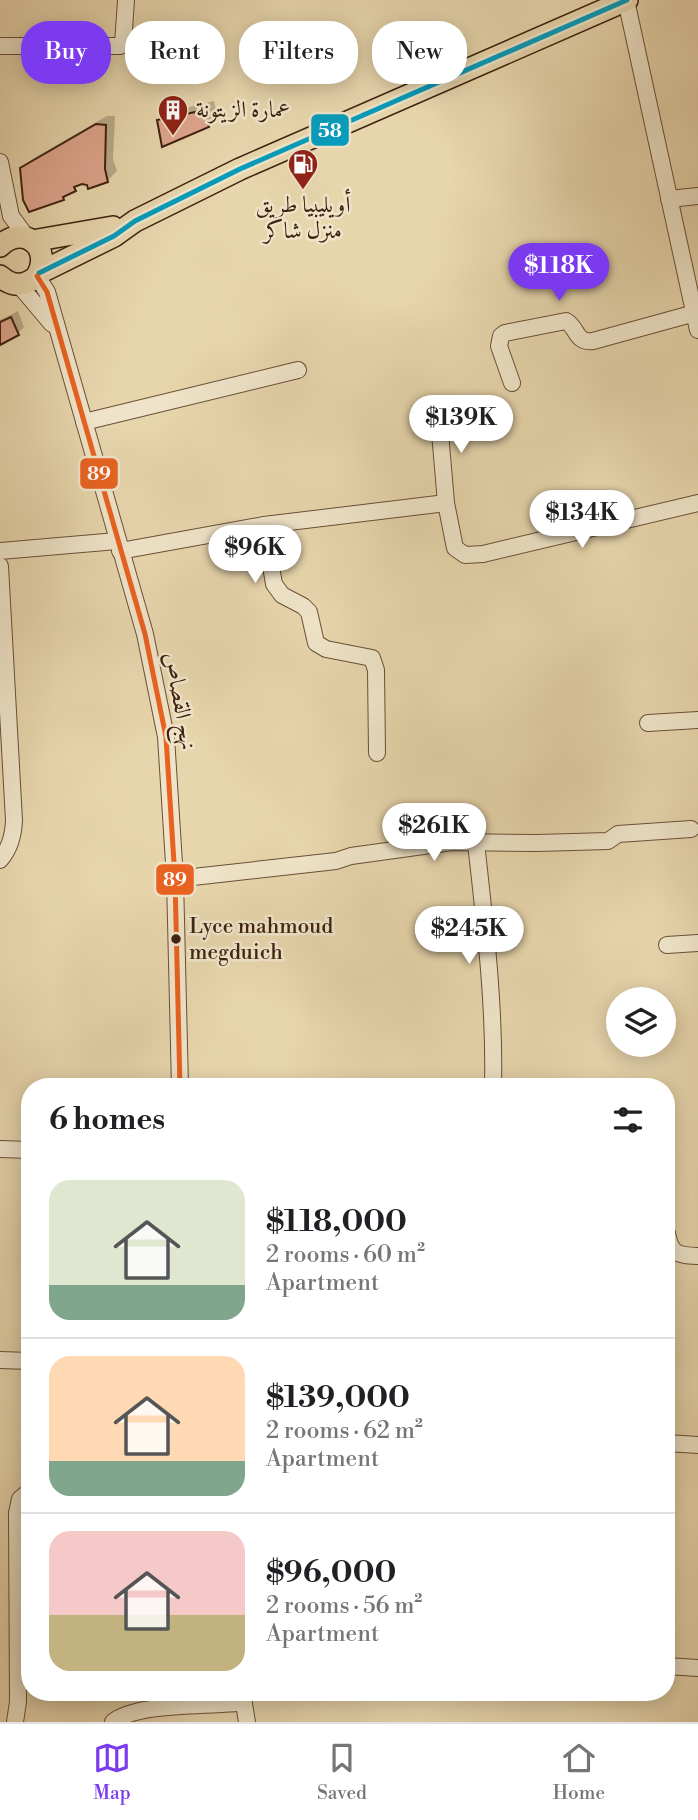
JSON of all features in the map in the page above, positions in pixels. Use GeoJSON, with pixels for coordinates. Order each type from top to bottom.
{"type":"FeatureCollection","features":[{"type":"Feature","properties":{"kind":"main road"},"geometry":{"type":"LineString","coordinates":[[18,281],[114,236],[135,221],[240,169],[626,0]]}},
{"type":"Feature","properties":{"kind":"main road"},"geometry":{"type":"LineString","coordinates":[[0,246],[14,237],[30,240],[99,231],[135,221]]}},
{"type":"Feature","properties":{"kind":"main road"},"geometry":{"type":"LineString","coordinates":[[18,281],[43,259],[37,246],[30,240]]}},
{"type":"Feature","properties":{"kind":"street"},"geometry":{"type":"LineString","coordinates":[[0,46],[120,46],[125,34],[126,0]]}},
{"type":"Feature","properties":{"kind":"street"},"geometry":{"type":"LineString","coordinates":[[626,0],[698,330]]}},
{"type":"Feature","properties":{"kind":"street"},"geometry":{"type":"LineString","coordinates":[[0,162],[11,216],[30,240]]}},
{"type":"Feature","properties":{"kind":"street"},"geometry":{"type":"LineString","coordinates":[[669,199],[698,196]]}},
{"type":"Feature","properties":{"kind":"street","name":"نهج القصاص"},"geometry":{"type":"LineString","coordinates":[[18,281],[59,335],[145,634],[166,737],[175,879],[180,1078]]}},
{"type":"Feature","properties":{"kind":"street"},"geometry":{"type":"LineString","coordinates":[[512,383],[499,346],[500,336],[506,333],[566,321],[578,337],[593,341],[695,313]]}},
{"type":"Feature","properties":{"kind":"street"},"geometry":{"type":"LineString","coordinates":[[84,422],[298,370]]}},
{"type":"Feature","properties":{"kind":"street"},"geometry":{"type":"LineString","coordinates":[[438,409],[446,503],[455,548],[470,556],[698,503]]}},
{"type":"Feature","properties":{"kind":"street"},"geometry":{"type":"LineString","coordinates":[[0,551],[119,546],[446,503]]}},
{"type":"Feature","properties":{"kind":"street"},"geometry":{"type":"LineString","coordinates":[[264,526],[274,584],[282,595],[309,612],[316,642],[326,649],[367,656],[374,663],[377,753]]}},
{"type":"Feature","properties":{"kind":"street"},"geometry":{"type":"LineString","coordinates":[[0,566],[2,662],[14,821],[12,839],[0,860]]}},
{"type":"Feature","properties":{"kind":"street"},"geometry":{"type":"LineString","coordinates":[[648,723],[698,720]]}},
{"type":"Feature","properties":{"kind":"street"},"geometry":{"type":"LineString","coordinates":[[175,879],[336,861],[351,856],[452,842],[608,841],[618,834],[691,829]]}},
{"type":"Feature","properties":{"kind":"street"},"geometry":{"type":"LineString","coordinates":[[475,843],[486,949],[493,1078]]}},
{"type":"Feature","properties":{"kind":"street"},"geometry":{"type":"LineString","coordinates":[[667,945],[698,943]]}},
{"type":"Feature","properties":{"kind":"street"},"geometry":{"type":"LineString","coordinates":[[0,1149],[21,1150]]}},
{"type":"Feature","properties":{"kind":"street"},"geometry":{"type":"LineString","coordinates":[[675,1251],[680,1255],[698,1256]]}},
{"type":"Feature","properties":{"kind":"street"},"geometry":{"type":"LineString","coordinates":[[0,1360],[21,1361]]}},
{"type":"Feature","properties":{"kind":"street"},"geometry":{"type":"LineString","coordinates":[[675,1443],[698,1444]]}},
{"type":"Feature","properties":{"kind":"street"},"geometry":{"type":"LineString","coordinates":[[15,1722],[18,1702],[17,1636],[8,1530],[21,1498]]}},
{"type":"Feature","properties":{"kind":"street"},"geometry":{"type":"LineString","coordinates":[[0,1636],[17,1636]]}},
{"type":"Feature","properties":{"kind":"street"},"geometry":{"type":"LineString","coordinates":[[675,1667],[698,1668]]}},
{"type":"Feature","properties":{"kind":"street"},"geometry":{"type":"LineString","coordinates":[[113,1722],[126,1713],[157,1708],[220,1705],[232,1701]]}},
{"type":"Feature","properties":{"kind":"street"},"geometry":{"type":"LineString","coordinates":[[244,1701],[247,1722]]}},
{"type":"Feature","properties":{"kind":"building","name":"عمارة الزيتونة"},"geometry":{"type":"Polygon","coordinates":[[[205,110],[209,127],[162,147],[157,120],[205,110]]]}},
{"type":"Feature","properties":{"kind":"building"},"geometry":{"type":"Polygon","coordinates":[[[96,124],[106,125],[105,169],[108,182],[88,189],[87,185],[82,184],[74,187],[76,191],[63,197],[64,200],[29,212],[23,200],[20,168],[96,124]]]}},
{"type":"Feature","properties":{"kind":"building"},"geometry":{"type":"Polygon","coordinates":[[[11,317],[19,335],[0,345],[0,322],[11,317]]]}},
{"type":"Feature","properties":{"kind":"transit line","name":"58"},"geometry":{"type":"LineString","coordinates":[[39,273],[240,169],[627,0]]}},
{"type":"Feature","properties":{"kind":"transit line","name":"89"},"geometry":{"type":"LineString","coordinates":[[37,276],[47,292],[145,634],[166,737],[175,879],[180,1078]]}},
{"type":"Feature","properties":{"kind":"place","name":"عمارة الزيتونة"},"geometry":{"type":"Point","coordinates":[173,137]}},
{"type":"Feature","properties":{"kind":"place","name":"أويليبيا طريق منزل شاكر"},"geometry":{"type":"Point","coordinates":[303,191]}},
{"type":"Feature","properties":{"kind":"place","name":"Lyce mahmoud megduich"},"geometry":{"type":"Point","coordinates":[176,939]}}]}
